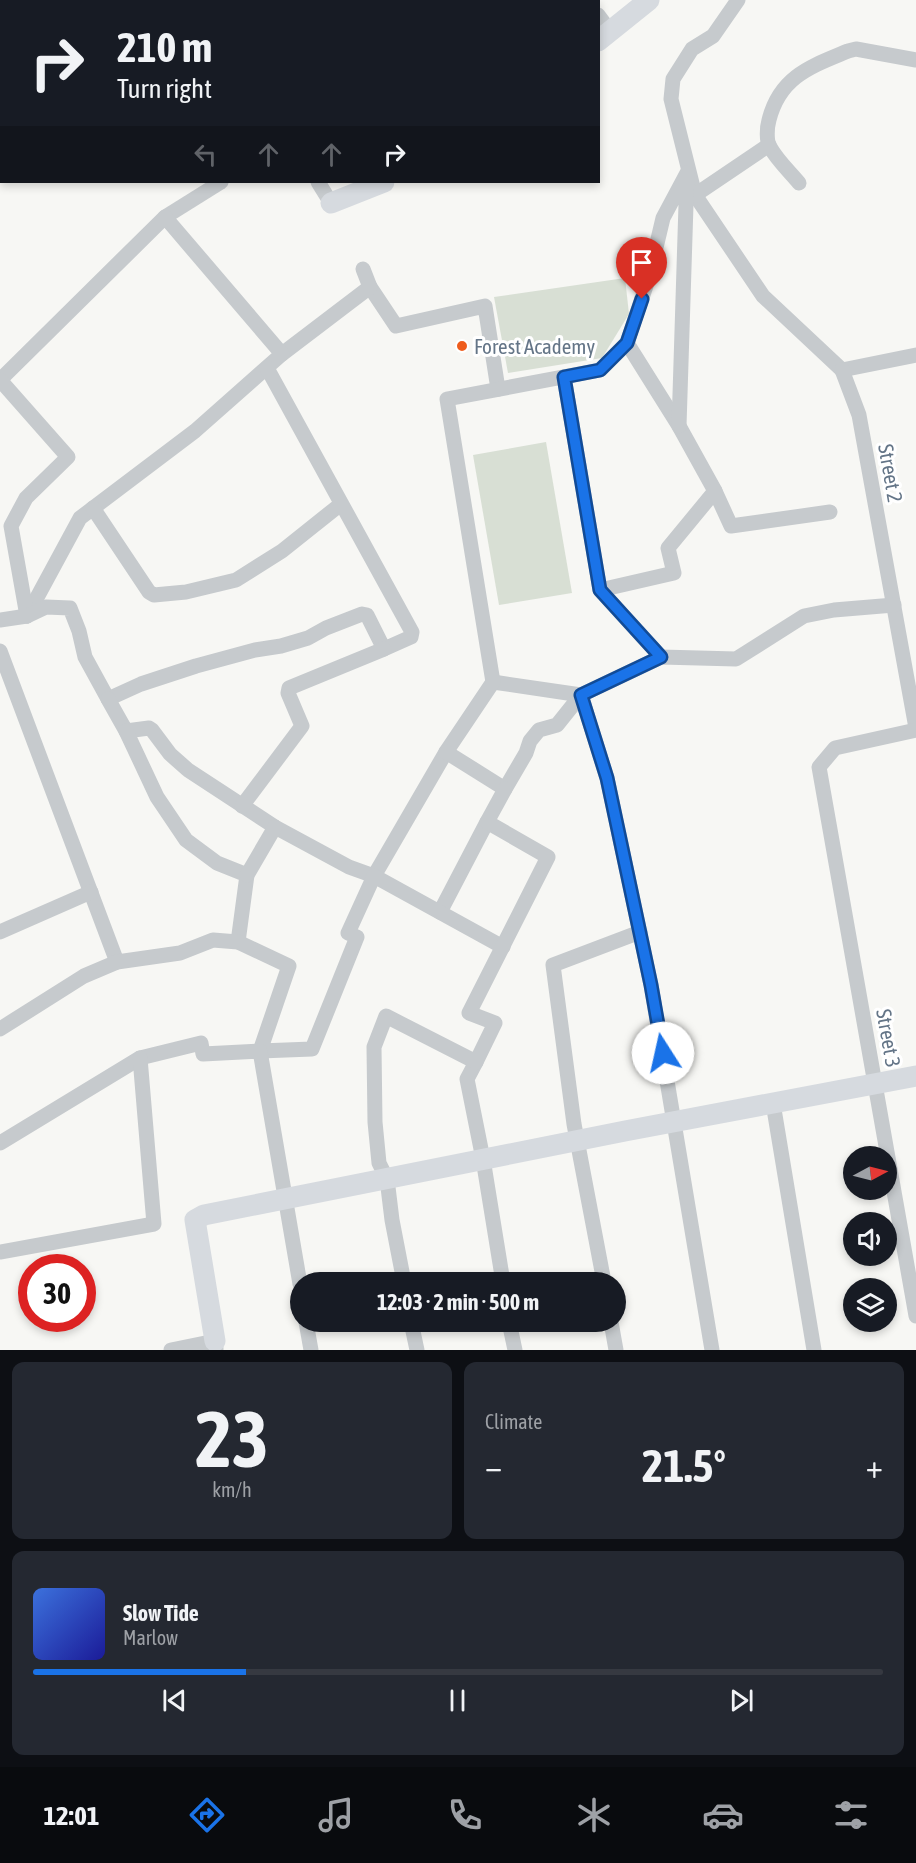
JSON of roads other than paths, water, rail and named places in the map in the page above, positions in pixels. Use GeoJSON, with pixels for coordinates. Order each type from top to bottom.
{"type":"FeatureCollection","features":[{"type":"Feature","properties":{"kind":"street"},"geometry":{"type":"LineString","coordinates":[[738,0],[713,36],[692,49],[673,79],[671,99],[695,195],[763,296],[842,370],[916,355]]}},
{"type":"Feature","properties":{"kind":"street"},"geometry":{"type":"LineString","coordinates":[[602,29],[639,3]]}},
{"type":"Feature","properties":{"kind":"street"},"geometry":{"type":"LineString","coordinates":[[799,183],[769,145],[768,123],[772,108],[790,81],[804,70],[856,49],[916,60]]}},
{"type":"Feature","properties":{"kind":"street"},"geometry":{"type":"LineString","coordinates":[[695,195],[769,145]]}},
{"type":"Feature","properties":{"kind":"street"},"geometry":{"type":"LineString","coordinates":[[0,1143],[140,1058],[201,1043],[203,1054],[312,1049],[357,937],[348,933],[374,876],[446,752],[493,682],[447,399],[600,370],[627,343],[649,277],[663,218],[687,173],[679,426]]}},
{"type":"Feature","properties":{"kind":"street"},"geometry":{"type":"LineString","coordinates":[[27,616],[11,526],[26,498],[68,457],[0,380],[165,217],[219,183]]}},
{"type":"Feature","properties":{"kind":"street"},"geometry":{"type":"LineString","coordinates":[[319,183],[331,203],[381,183]]}},
{"type":"Feature","properties":{"kind":"street"},"geometry":{"type":"LineString","coordinates":[[165,217],[282,354]]}},
{"type":"Feature","properties":{"kind":"street"},"geometry":{"type":"LineString","coordinates":[[363,269],[370,287],[396,326],[485,306],[498,389]]}},
{"type":"Feature","properties":{"kind":"street"},"geometry":{"type":"LineString","coordinates":[[27,616],[80,518],[195,431],[282,354],[370,287]]}},
{"type":"Feature","properties":{"kind":"street"},"geometry":{"type":"LineString","coordinates":[[627,343],[679,426],[715,491],[731,526],[830,512]]}},
{"type":"Feature","properties":{"kind":"street"},"geometry":{"type":"LineString","coordinates":[[242,806],[303,726],[288,693],[289,688],[411,638],[412,632],[267,368]]}},
{"type":"Feature","properties":{"kind":"street","name":"Street 2"},"geometry":{"type":"LineString","coordinates":[[842,370],[859,415],[916,729]]}},
{"type":"Feature","properties":{"kind":"street"},"geometry":{"type":"LineString","coordinates":[[564,377],[600,590],[661,657]]}},
{"type":"Feature","properties":{"kind":"street"},"geometry":{"type":"LineString","coordinates":[[600,590],[674,573],[668,548],[715,491]]}},
{"type":"Feature","properties":{"kind":"street"},"geometry":{"type":"LineString","coordinates":[[93,508],[150,592],[160,595],[186,592],[236,580],[282,551],[341,504]]}},
{"type":"Feature","properties":{"kind":"street"},"geometry":{"type":"LineString","coordinates":[[440,912],[504,789],[526,753],[530,741],[539,730],[557,725],[581,695],[661,657],[736,659],[804,616],[834,610],[894,605]]}},
{"type":"Feature","properties":{"kind":"street"},"geometry":{"type":"LineString","coordinates":[[0,620],[27,616],[46,607],[70,608],[79,630],[85,657],[126,731],[157,797],[186,840],[217,863],[247,875]]}},
{"type":"Feature","properties":{"kind":"street"},"geometry":{"type":"LineString","coordinates":[[108,699],[141,684],[196,666],[308,638],[326,628],[362,614],[367,615],[384,650]]}},
{"type":"Feature","properties":{"kind":"street"},"geometry":{"type":"LineString","coordinates":[[0,651],[117,962]]}},
{"type":"Feature","properties":{"kind":"street"},"geometry":{"type":"LineString","coordinates":[[493,682],[581,695]]}},
{"type":"Feature","properties":{"kind":"street"},"geometry":{"type":"LineString","coordinates":[[581,695],[607,778],[651,985],[712,1350]]}},
{"type":"Feature","properties":{"kind":"street"},"geometry":{"type":"LineString","coordinates":[[126,731],[149,728],[153,730],[170,754],[188,770],[275,827],[350,867],[374,876],[503,947]]}},
{"type":"Feature","properties":{"kind":"street","name":"Street 3"},"geometry":{"type":"LineString","coordinates":[[916,729],[835,748],[819,767],[916,1316]]}},
{"type":"Feature","properties":{"kind":"street"},"geometry":{"type":"LineString","coordinates":[[446,752],[504,789]]}},
{"type":"Feature","properties":{"kind":"street"},"geometry":{"type":"LineString","coordinates":[[487,822],[548,857],[469,1013],[495,1023],[467,1079],[483,1159],[500,1272]]}},
{"type":"Feature","properties":{"kind":"street"},"geometry":{"type":"LineString","coordinates":[[238,942],[247,875],[275,827]]}},
{"type":"Feature","properties":{"kind":"street"},"geometry":{"type":"LineString","coordinates":[[0,932],[91,892]]}},
{"type":"Feature","properties":{"kind":"street"},"geometry":{"type":"LineString","coordinates":[[602,1272],[577,1140],[553,965],[640,932]]}},
{"type":"Feature","properties":{"kind":"street"},"geometry":{"type":"LineString","coordinates":[[0,1029],[84,976],[117,962],[180,953],[213,940],[238,942],[289,966],[260,1051],[298,1272]]}},
{"type":"Feature","properties":{"kind":"street"},"geometry":{"type":"LineString","coordinates":[[402,1272],[387,1179],[379,1163],[375,1122],[374,1047],[386,1016],[476,1062]]}},
{"type":"Feature","properties":{"kind":"street"},"geometry":{"type":"LineString","coordinates":[[0,1252],[154,1224],[140,1058]]}},
{"type":"Feature","properties":{"kind":"street"},"geometry":{"type":"LineString","coordinates":[[171,1350],[216,1345],[195,1220],[204,1215],[577,1140],[916,1076]]}},
{"type":"Feature","properties":{"kind":"street"},"geometry":{"type":"LineString","coordinates":[[773,1103],[813,1350]]}},
{"type":"Feature","properties":{"kind":"street"},"geometry":{"type":"LineString","coordinates":[[308,1332],[311,1350]]}},
{"type":"Feature","properties":{"kind":"street"},"geometry":{"type":"LineString","coordinates":[[413,1332],[417,1350]]}},
{"type":"Feature","properties":{"kind":"street"},"geometry":{"type":"LineString","coordinates":[[511,1332],[515,1350]]}},
{"type":"Feature","properties":{"kind":"street"},"geometry":{"type":"LineString","coordinates":[[613,1332],[616,1350]]}},
{"type":"Feature","properties":{"kind":"place","name":"Forest Academy"},"geometry":{"type":"Point","coordinates":[462,346]}}]}
